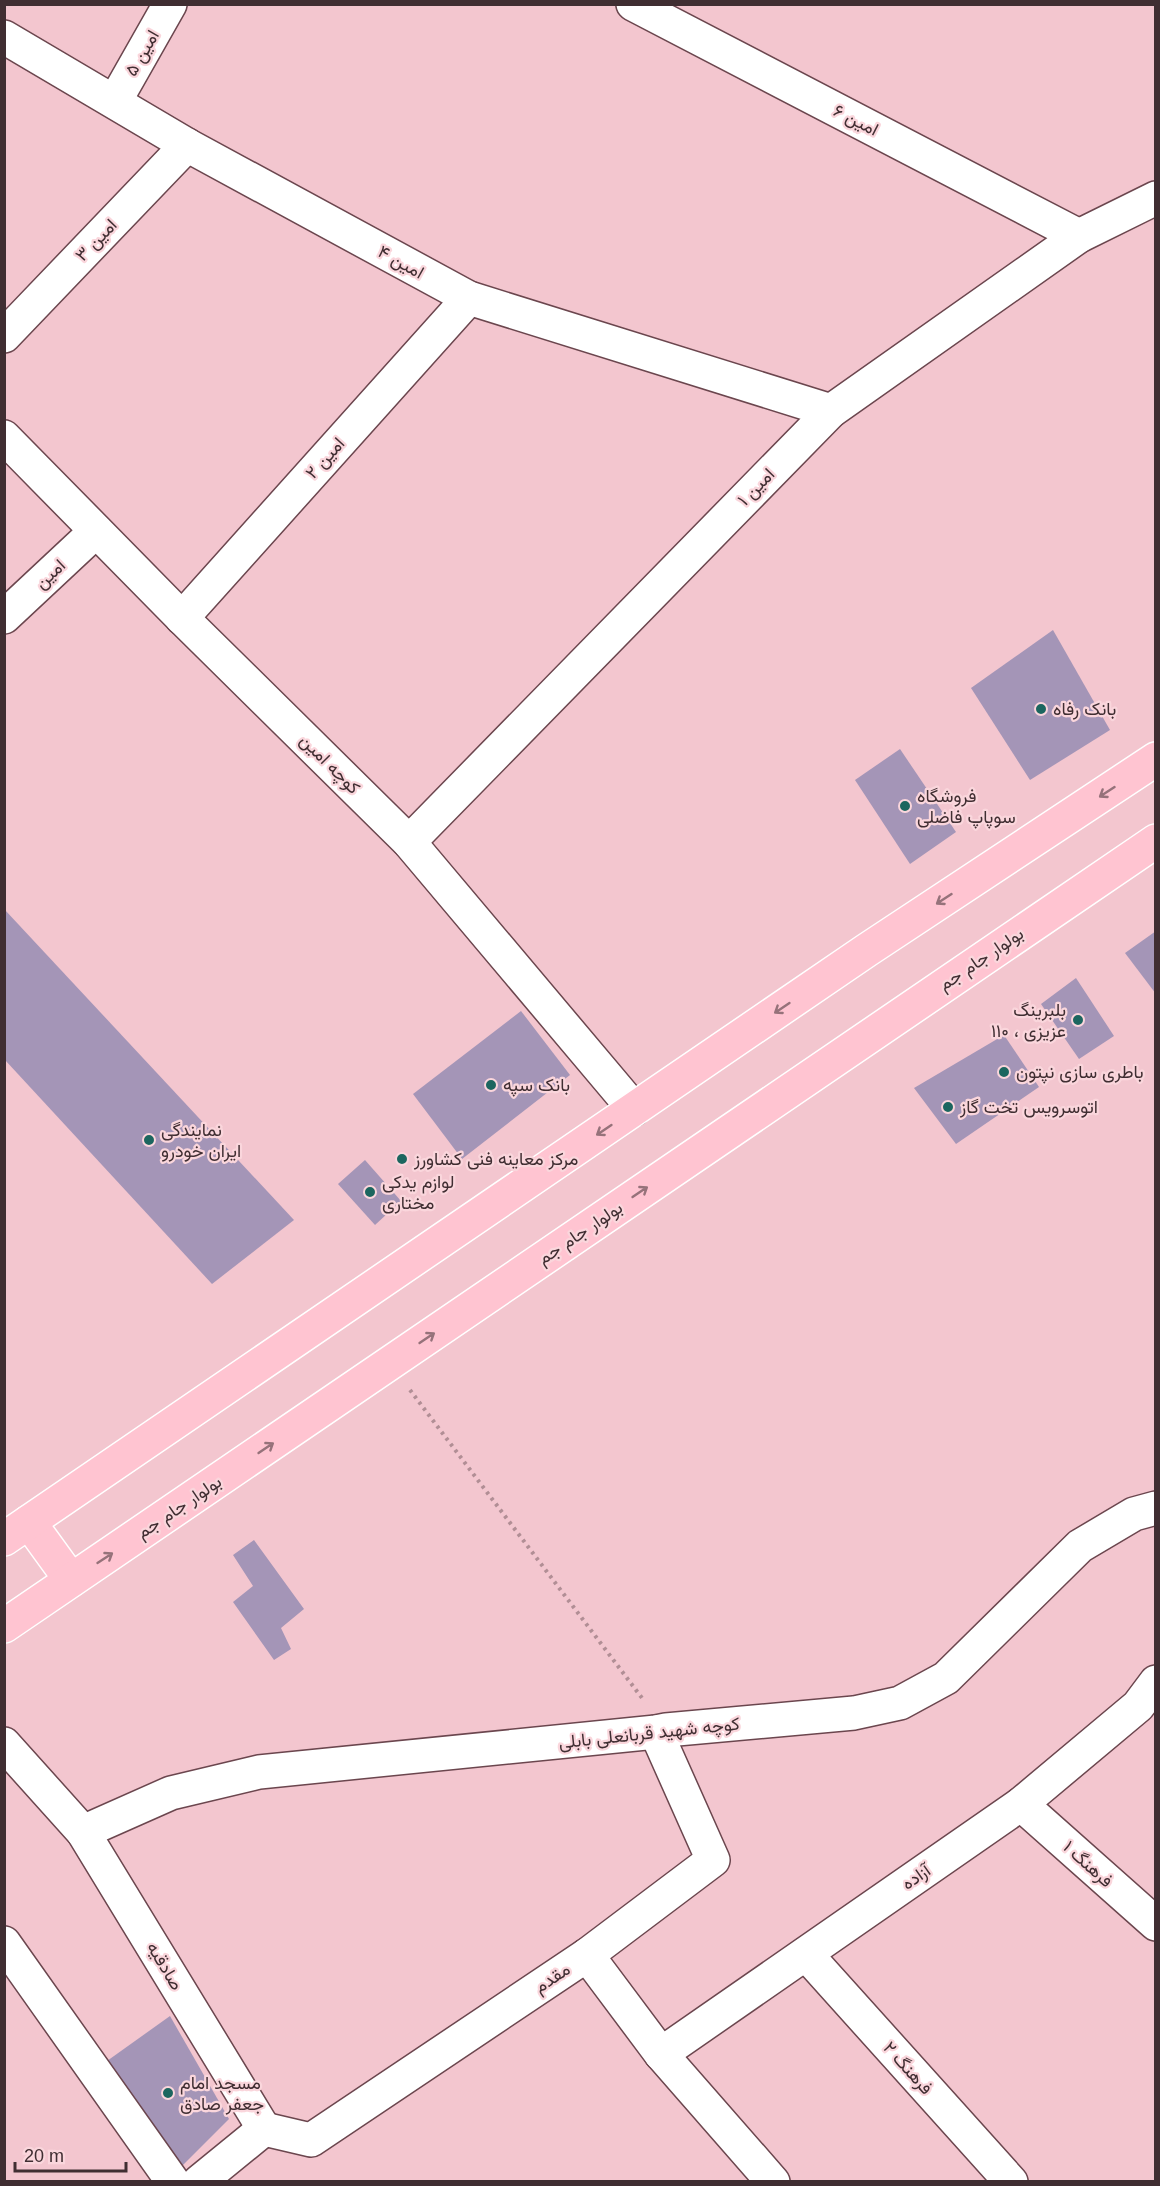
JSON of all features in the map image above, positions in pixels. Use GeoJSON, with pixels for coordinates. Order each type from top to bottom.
{"type":"FeatureCollection","features":[{"type":"Feature","properties":{"kind":"main road"},"geometry":{"type":"LineString","coordinates":[[70,1580],[17,1531],[867,950],[1155,759]]}},
{"type":"Feature","properties":{"kind":"main road","name":"بولوار جام جم"},"geometry":{"type":"LineString","coordinates":[[4,1626],[1155,841]]}},
{"type":"Feature","properties":{"kind":"street","name":"امین ۵"},"geometry":{"type":"LineString","coordinates":[[115,101],[170,4]]}},
{"type":"Feature","properties":{"kind":"street","name":"امین ۶"},"geometry":{"type":"LineString","coordinates":[[633,4],[1079,236]]}},
{"type":"Feature","properties":{"kind":"street","name":"امین ۴"},"geometry":{"type":"LineString","coordinates":[[4,38],[187,145],[469,298],[831,411]]}},
{"type":"Feature","properties":{"kind":"street","name":"امین ۳"},"geometry":{"type":"LineString","coordinates":[[4,336],[187,145]]}},
{"type":"Feature","properties":{"kind":"street","name":"امین ۱"},"geometry":{"type":"LineString","coordinates":[[409,842],[831,411],[1079,236],[1155,198]]}},
{"type":"Feature","properties":{"kind":"street","name":"امین ۲"},"geometry":{"type":"LineString","coordinates":[[182,618],[469,298]]}},
{"type":"Feature","properties":{"kind":"street","name":"کوچه امین"},"geometry":{"type":"LineString","coordinates":[[4,437],[182,618],[409,842],[634,1109]]}},
{"type":"Feature","properties":{"kind":"street","name":"امین"},"geometry":{"type":"LineString","coordinates":[[4,617],[96,531]]}},
{"type":"Feature","properties":{"kind":"street","name":"کوچه شهید قربانعلی بابلی"},"geometry":{"type":"LineString","coordinates":[[83,1832],[171,1793],[259,1772],[854,1713],[900,1703],[946,1678],[1080,1546],[1134,1514],[1155,1508]]}},
{"type":"Feature","properties":{"kind":"street","name":"آزاده"},"geometry":{"type":"LineString","coordinates":[[661,2054],[1021,1804],[1150,1703]]}},
{"type":"Feature","properties":{"kind":"street","name":"مقدم"},"geometry":{"type":"LineString","coordinates":[[264,2129],[311,2140],[587,1955],[712,1860],[661,1731]]}},
{"type":"Feature","properties":{"kind":"street","name":"صادقیه"},"geometry":{"type":"LineString","coordinates":[[4,1744],[83,1832],[264,2129]]}},
{"type":"Feature","properties":{"kind":"street","name":"فرهنگ ۱"},"geometry":{"type":"LineString","coordinates":[[1021,1804],[1155,1924]]}},
{"type":"Feature","properties":{"kind":"street"},"geometry":{"type":"LineString","coordinates":[[4,1943],[173,2181]]}},
{"type":"Feature","properties":{"kind":"street","name":"فرهنگ ۲"},"geometry":{"type":"LineString","coordinates":[[806,1954],[1011,2181]]}},
{"type":"Feature","properties":{"kind":"street"},"geometry":{"type":"LineString","coordinates":[[587,1955],[661,2054],[767,2180]]}},
{"type":"Feature","properties":{"kind":"street"},"geometry":{"type":"LineString","coordinates":[[199,2181],[264,2129]]}},
{"type":"Feature","properties":{"kind":"path"},"geometry":{"type":"LineString","coordinates":[[390,1363],[661,1731]]}},
{"type":"Feature","properties":{"kind":"building","name":"بانک رفاه"},"geometry":{"type":"Polygon","coordinates":[[[1053,630],[1110,730],[1030,780],[971,688],[1053,630]]]}},
{"type":"Feature","properties":{"kind":"building","name":"فروشگاه سوپاپ فاضلی"},"geometry":{"type":"Polygon","coordinates":[[[900,749],[956,832],[910,864],[855,780],[900,749]]]}},
{"type":"Feature","properties":{"kind":"building","name":"نمایندگی ایران خودرو"},"geometry":{"type":"Polygon","coordinates":[[[5,910],[294,1220],[212,1284],[5,1060],[5,910]]]}},
{"type":"Feature","properties":{"kind":"building"},"geometry":{"type":"Polygon","coordinates":[[[1156,931],[1156,994],[1125,953],[1156,931]]]}},
{"type":"Feature","properties":{"kind":"building","name":"بلبرینگ ۱۱۰ ، عزیزی"},"geometry":{"type":"Polygon","coordinates":[[[1076,978],[1114,1036],[1079,1059],[1041,1004],[1076,978]]]}},
{"type":"Feature","properties":{"kind":"building","name":"بانک سپه"},"geometry":{"type":"Polygon","coordinates":[[[521,1011],[570,1075],[462,1159],[413,1094],[521,1011]]]}},
{"type":"Feature","properties":{"kind":"building"},"geometry":{"type":"Polygon","coordinates":[[[1004,1035],[1039,1087],[956,1144],[914,1088],[1004,1035]]]}},
{"type":"Feature","properties":{"kind":"building","name":"لوازم یدکی مختاری"},"geometry":{"type":"Polygon","coordinates":[[[365,1160],[401,1201],[375,1225],[338,1184],[365,1160]]]}},
{"type":"Feature","properties":{"kind":"building"},"geometry":{"type":"Polygon","coordinates":[[[254,1540],[304,1609],[281,1628],[291,1649],[274,1660],[233,1602],[253,1586],[233,1555],[254,1540]]]}},
{"type":"Feature","properties":{"kind":"building","name":"مسجد امام جعفر صادق"},"geometry":{"type":"Polygon","coordinates":[[[170,2016],[229,2119],[182,2166],[100,2066],[170,2016]]]}},
{"type":"Feature","properties":{"kind":"place","name":"بانک رفاه"},"geometry":{"type":"Point","coordinates":[1041,709]}},
{"type":"Feature","properties":{"kind":"place","name":"فروشگاه سوپاپ فاضلی"},"geometry":{"type":"Point","coordinates":[905,806]}},
{"type":"Feature","properties":{"kind":"place","name":"بلبرینگ ۱۱۰ ، عزیزی"},"geometry":{"type":"Point","coordinates":[1078,1020]}},
{"type":"Feature","properties":{"kind":"place","name":"باطری سازی نپتون"},"geometry":{"type":"Point","coordinates":[1004,1072]}},
{"type":"Feature","properties":{"kind":"place","name":"بانک سپه"},"geometry":{"type":"Point","coordinates":[491,1085]}},
{"type":"Feature","properties":{"kind":"place","name":"اتوسرویس تخت گاز"},"geometry":{"type":"Point","coordinates":[948,1107]}},
{"type":"Feature","properties":{"kind":"place","name":"نمایندگی ایران خودرو"},"geometry":{"type":"Point","coordinates":[149,1140]}},
{"type":"Feature","properties":{"kind":"place","name":"مرکز معاینه فنی کشاورز"},"geometry":{"type":"Point","coordinates":[402,1159]}},
{"type":"Feature","properties":{"kind":"place","name":"لوازم یدکی مختاری"},"geometry":{"type":"Point","coordinates":[370,1192]}},
{"type":"Feature","properties":{"kind":"place","name":"مسجد امام جعفر صادق"},"geometry":{"type":"Point","coordinates":[168,2093]}}]}
